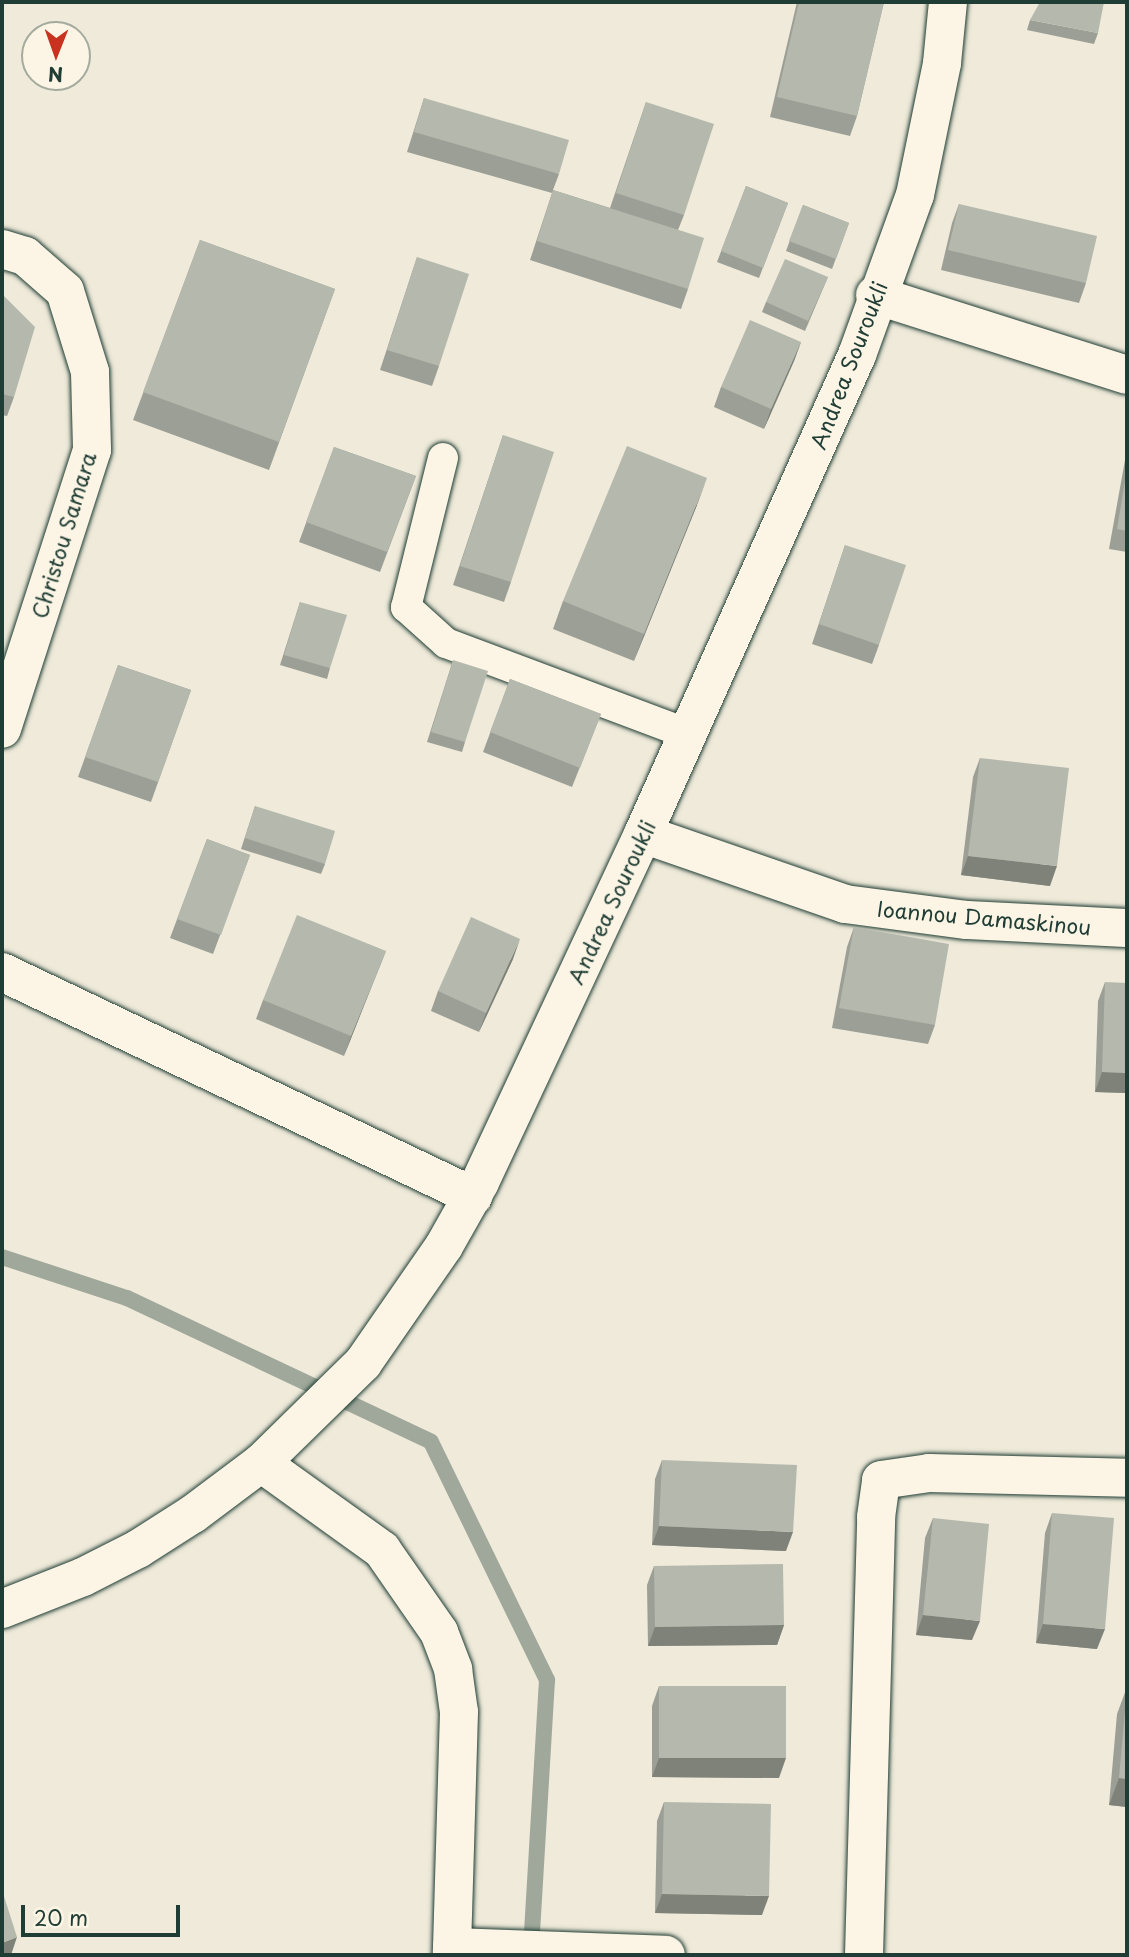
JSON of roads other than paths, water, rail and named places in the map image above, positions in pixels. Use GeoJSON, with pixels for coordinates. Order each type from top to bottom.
{"type":"FeatureCollection","features":[{"type":"Feature","properties":{"kind":"street","name":"Andrea Souroukli"},"geometry":{"type":"LineString","coordinates":[[2,1609],[83,1577],[138,1549],[194,1514],[261,1463],[363,1363],[444,1247],[473,1196],[643,834],[857,355],[875,295],[915,195],[939,76],[948,2]]}},
{"type":"Feature","properties":{"kind":"street","name":"Christou Samara"},"geometry":{"type":"LineString","coordinates":[[2,249],[25,256],[65,291],[90,372],[92,450],[2,729]]}},
{"type":"Feature","properties":{"kind":"street"},"geometry":{"type":"LineString","coordinates":[[875,295],[1127,375]]}},
{"type":"Feature","properties":{"kind":"street","name":"Ioannou Damaskinou"},"geometry":{"type":"LineString","coordinates":[[643,834],[845,904],[967,920],[1127,928]]}},
{"type":"Feature","properties":{"kind":"street"},"geometry":{"type":"LineString","coordinates":[[2,972],[473,1196]]}},
{"type":"Feature","properties":{"kind":"street"},"geometry":{"type":"LineString","coordinates":[[261,1463],[382,1550],[439,1632],[453,1669],[459,1712],[452,1951],[492,1949],[666,1955]]}},
{"type":"Feature","properties":{"kind":"street"},"geometry":{"type":"LineString","coordinates":[[864,1955],[876,1517],[881,1480],[929,1473],[1127,1478]]}},
{"type":"Feature","properties":{"kind":"lane"},"geometry":{"type":"LineString","coordinates":[[443,458],[406,607],[446,643],[688,734]]}},
{"type":"Feature","properties":{"kind":"waterway"},"geometry":{"type":"LineString","coordinates":[[2,1257],[127,1298],[431,1442],[547,1680],[531,1949]]}}]}
